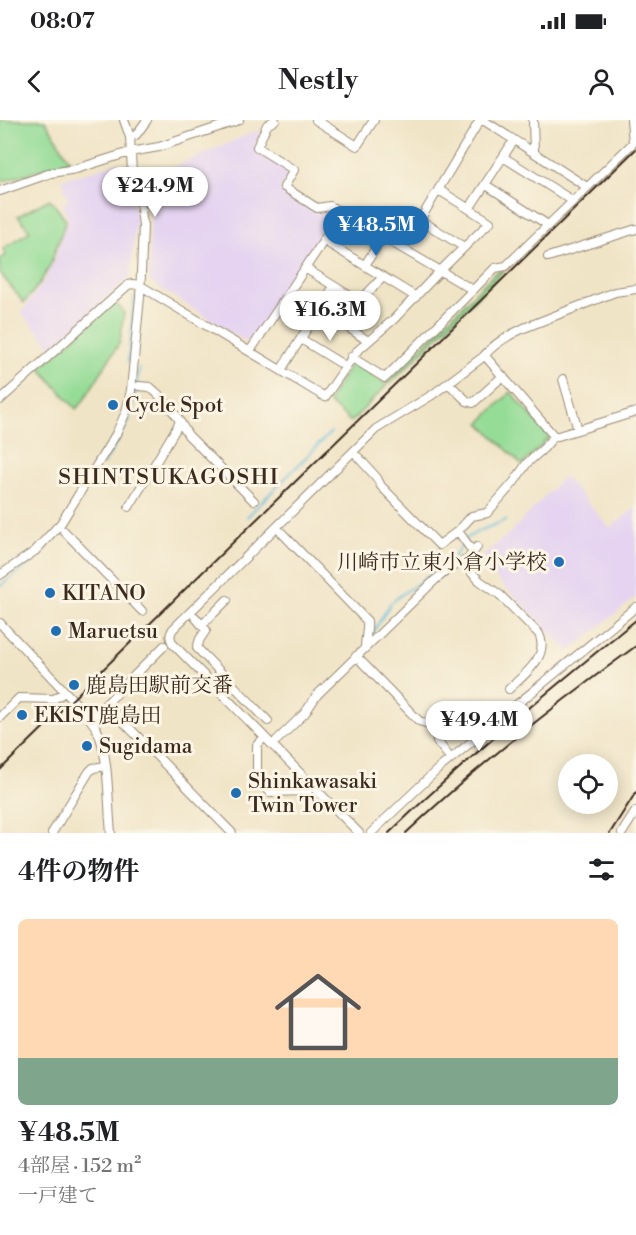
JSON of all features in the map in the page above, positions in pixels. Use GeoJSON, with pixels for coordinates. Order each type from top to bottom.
{"type":"FeatureCollection","features":[{"type":"Feature","properties":{"kind":"street"},"geometry":{"type":"LineString","coordinates":[[0,575],[35,551],[61,523],[116,434],[126,412],[131,390],[141,286],[143,226],[140,199],[132,172],[130,137],[124,120]]}},
{"type":"Feature","properties":{"kind":"street"},"geometry":{"type":"LineString","coordinates":[[130,137],[136,135],[147,120]]}},
{"type":"Feature","properties":{"kind":"street"},"geometry":{"type":"LineString","coordinates":[[0,191],[51,173],[76,169],[130,152],[159,147],[223,123],[239,120]]}},
{"type":"Feature","properties":{"kind":"street"},"geometry":{"type":"LineString","coordinates":[[275,120],[267,125],[257,147],[294,170],[284,187],[317,208],[330,206],[473,290]]}},
{"type":"Feature","properties":{"kind":"street"},"geometry":{"type":"LineString","coordinates":[[316,120],[357,146],[374,120]]}},
{"type":"Feature","properties":{"kind":"street"},"geometry":{"type":"LineString","coordinates":[[464,247],[420,220],[481,120],[587,187]]}},
{"type":"Feature","properties":{"kind":"street"},"geometry":{"type":"LineString","coordinates":[[532,120],[534,152]]}},
{"type":"Feature","properties":{"kind":"street"},"geometry":{"type":"LineString","coordinates":[[351,357],[385,378],[495,268],[506,266],[633,143],[631,120]]}},
{"type":"Feature","properties":{"kind":"street"},"geometry":{"type":"LineString","coordinates":[[469,209],[514,140]]}},
{"type":"Feature","properties":{"kind":"street"},"geometry":{"type":"LineString","coordinates":[[503,157],[573,201]]}},
{"type":"Feature","properties":{"kind":"street"},"geometry":{"type":"LineString","coordinates":[[486,185],[548,225]]}},
{"type":"Feature","properties":{"kind":"street"},"geometry":{"type":"LineString","coordinates":[[0,400],[128,285],[133,284],[141,286],[325,397],[351,357],[394,319],[490,222],[439,190]]}},
{"type":"Feature","properties":{"kind":"street"},"geometry":{"type":"LineString","coordinates":[[250,351],[342,213]]}},
{"type":"Feature","properties":{"kind":"street"},"geometry":{"type":"LineString","coordinates":[[548,257],[636,229]]}},
{"type":"Feature","properties":{"kind":"street"},"geometry":{"type":"LineString","coordinates":[[365,266],[382,237]]}},
{"type":"Feature","properties":{"kind":"street"},"geometry":{"type":"LineString","coordinates":[[323,240],[416,297]]}},
{"type":"Feature","properties":{"kind":"street"},"geometry":{"type":"LineString","coordinates":[[305,268],[350,296],[368,315],[352,330]]}},
{"type":"Feature","properties":{"kind":"street"},"geometry":{"type":"LineString","coordinates":[[358,303],[383,277]]}},
{"type":"Feature","properties":{"kind":"street"},"geometry":{"type":"LineString","coordinates":[[281,370],[334,286]]}},
{"type":"Feature","properties":{"kind":"street"},"geometry":{"type":"LineString","coordinates":[[359,833],[173,644],[170,633],[376,429],[424,401],[511,334],[615,292],[636,289]]}},
{"type":"Feature","properties":{"kind":"street"},"geometry":{"type":"LineString","coordinates":[[321,309],[368,341]]}},
{"type":"Feature","properties":{"kind":"street"},"geometry":{"type":"LineString","coordinates":[[301,339],[345,366]]}},
{"type":"Feature","properties":{"kind":"street"},"geometry":{"type":"LineString","coordinates":[[484,357],[554,436]]}},
{"type":"Feature","properties":{"kind":"street"},"geometry":{"type":"LineString","coordinates":[[448,383],[467,401],[473,403],[503,376]]}},
{"type":"Feature","properties":{"kind":"street"},"geometry":{"type":"LineString","coordinates":[[563,379],[578,430]]}},
{"type":"Feature","properties":{"kind":"street"},"geometry":{"type":"LineString","coordinates":[[139,386],[150,387],[159,395],[176,415],[188,435],[254,501]]}},
{"type":"Feature","properties":{"kind":"street"},"geometry":{"type":"LineString","coordinates":[[358,457],[377,478],[381,486],[439,545],[458,531],[472,516],[487,513],[527,463],[554,436],[636,412]]}},
{"type":"Feature","properties":{"kind":"street"},"geometry":{"type":"LineString","coordinates":[[129,507],[180,422]]}},
{"type":"Feature","properties":{"kind":"street"},"geometry":{"type":"LineString","coordinates":[[64,531],[141,611]]}},
{"type":"Feature","properties":{"kind":"street"},"geometry":{"type":"LineString","coordinates":[[276,740],[305,713],[317,695],[435,579],[468,559],[475,550],[458,531]]}},
{"type":"Feature","properties":{"kind":"street"},"geometry":{"type":"LineString","coordinates":[[281,532],[367,621],[365,648]]}},
{"type":"Feature","properties":{"kind":"street"},"geometry":{"type":"LineString","coordinates":[[462,563],[480,581],[500,595],[539,634],[542,640],[543,650],[532,668],[509,689]]}},
{"type":"Feature","properties":{"kind":"street"},"geometry":{"type":"LineString","coordinates":[[202,625],[227,600]]}},
{"type":"Feature","properties":{"kind":"street"},"geometry":{"type":"LineString","coordinates":[[370,833],[437,770],[636,607]]}},
{"type":"Feature","properties":{"kind":"street"},"geometry":{"type":"LineString","coordinates":[[195,617],[206,630],[197,648],[268,721]]}},
{"type":"Feature","properties":{"kind":"street"},"geometry":{"type":"LineString","coordinates":[[1,625],[90,719],[98,731],[106,766],[111,833]]}},
{"type":"Feature","properties":{"kind":"street"},"geometry":{"type":"LineString","coordinates":[[95,715],[164,646]]}},
{"type":"Feature","properties":{"kind":"street"},"geometry":{"type":"LineString","coordinates":[[356,656],[419,722],[429,724],[437,735],[437,741],[447,754]]}},
{"type":"Feature","properties":{"kind":"street"},"geometry":{"type":"LineString","coordinates":[[0,717],[19,698],[54,699],[65,692]]}},
{"type":"Feature","properties":{"kind":"street"},"geometry":{"type":"LineString","coordinates":[[106,704],[232,833]]}},
{"type":"Feature","properties":{"kind":"street"},"geometry":{"type":"LineString","coordinates":[[260,742],[257,746],[257,779],[270,792],[308,791]]}},
{"type":"Feature","properties":{"kind":"street"},"geometry":{"type":"LineString","coordinates":[[52,833],[89,772],[93,768],[106,766]]}},
{"type":"Feature","properties":{"kind":"street"},"geometry":{"type":"LineString","coordinates":[[622,833],[636,811]]}},
{"type":"Feature","properties":{"kind":"shaded area"},"geometry":{"type":"Polygon","coordinates":[[[261,129],[255,144],[290,171],[280,189],[317,212],[328,210],[337,214],[252,343],[249,343],[150,282],[151,205],[146,179],[261,129]]]}},
{"type":"Feature","properties":{"kind":"shaded area"},"geometry":{"type":"Polygon","coordinates":[[[119,162],[122,164],[123,177],[135,209],[136,221],[130,277],[52,347],[21,313],[45,280],[54,261],[68,218],[62,204],[68,201],[62,179],[119,162]]]}},
{"type":"Feature","properties":{"kind":"shaded area","name":"川崎市立東小倉小学校"},"geometry":{"type":"Polygon","coordinates":[[[564,476],[610,528],[636,507],[636,597],[569,652],[485,567],[480,558],[512,531],[564,476]]]}},
{"type":"Feature","properties":{"kind":"green space"},"geometry":{"type":"Polygon","coordinates":[[[0,120],[45,120],[70,161],[0,182],[0,120]]]}},
{"type":"Feature","properties":{"kind":"green space"},"geometry":{"type":"Polygon","coordinates":[[[50,199],[66,220],[50,266],[24,303],[0,273],[0,259],[6,255],[3,249],[30,231],[18,216],[50,199]]]}},
{"type":"Feature","properties":{"kind":"green space"},"geometry":{"type":"Polygon","coordinates":[[[505,269],[390,384],[387,382],[495,273],[505,269]]]}},
{"type":"Feature","properties":{"kind":"green space"},"geometry":{"type":"Polygon","coordinates":[[[336,292],[349,298],[363,315],[351,326],[325,309],[336,292]]]}},
{"type":"Feature","properties":{"kind":"green space"},"geometry":{"type":"Polygon","coordinates":[[[115,302],[124,312],[120,342],[76,409],[40,368],[115,302]]]}},
{"type":"Feature","properties":{"kind":"green space"},"geometry":{"type":"Polygon","coordinates":[[[351,363],[355,363],[387,385],[351,422],[328,402],[351,363]]]}},
{"type":"Feature","properties":{"kind":"green space"},"geometry":{"type":"Polygon","coordinates":[[[511,392],[550,437],[522,465],[480,423],[511,392]]]}},
{"type":"Feature","properties":{"kind":"waterway"},"geometry":{"type":"LineString","coordinates":[[128,362],[134,297]]}},
{"type":"Feature","properties":{"kind":"waterway"},"geometry":{"type":"LineString","coordinates":[[104,464],[129,421],[139,368]]}},
{"type":"Feature","properties":{"kind":"waterway"},"geometry":{"type":"LineString","coordinates":[[247,517],[331,432]]}},
{"type":"Feature","properties":{"kind":"waterway"},"geometry":{"type":"LineString","coordinates":[[371,636],[390,604],[451,561],[466,539],[506,520]]}},
{"type":"Feature","properties":{"kind":"waterway"},"geometry":{"type":"LineString","coordinates":[[0,586],[48,546]]}},
{"type":"Feature","properties":{"kind":"railway"},"geometry":{"type":"LineString","coordinates":[[0,770],[636,149]]}},
{"type":"Feature","properties":{"kind":"railway"},"geometry":{"type":"LineString","coordinates":[[389,833],[479,750],[636,620]]}},
{"type":"Feature","properties":{"kind":"railway"},"geometry":{"type":"LineString","coordinates":[[406,833],[518,736],[636,646]]}},
{"type":"Feature","properties":{"kind":"railway"},"geometry":{"type":"LineString","coordinates":[[610,833],[636,792]]}},
{"type":"Feature","properties":{"kind":"place","name":"Cycle Spot"},"geometry":{"type":"Point","coordinates":[113,405]}},
{"type":"Feature","properties":{"kind":"place","name":"川崎市立東小倉小学校"},"geometry":{"type":"Point","coordinates":[559,562]}},
{"type":"Feature","properties":{"kind":"place","name":"KITANO"},"geometry":{"type":"Point","coordinates":[50,593]}},
{"type":"Feature","properties":{"kind":"place","name":"Maruetsu"},"geometry":{"type":"Point","coordinates":[56,631]}},
{"type":"Feature","properties":{"kind":"place","name":"鹿島田駅前交番"},"geometry":{"type":"Point","coordinates":[74,685]}},
{"type":"Feature","properties":{"kind":"place","name":"EKIST鹿島田"},"geometry":{"type":"Point","coordinates":[22,715]}},
{"type":"Feature","properties":{"kind":"place","name":"Sugidama"},"geometry":{"type":"Point","coordinates":[87,746]}},
{"type":"Feature","properties":{"kind":"place","name":"Shinkawasaki Twin Tower"},"geometry":{"type":"Point","coordinates":[236,793]}},
{"type":"Feature","properties":{"kind":"district","name":"SHINTSUKAGOSHI"},"geometry":{"type":"Point","coordinates":[169,476]}}]}
